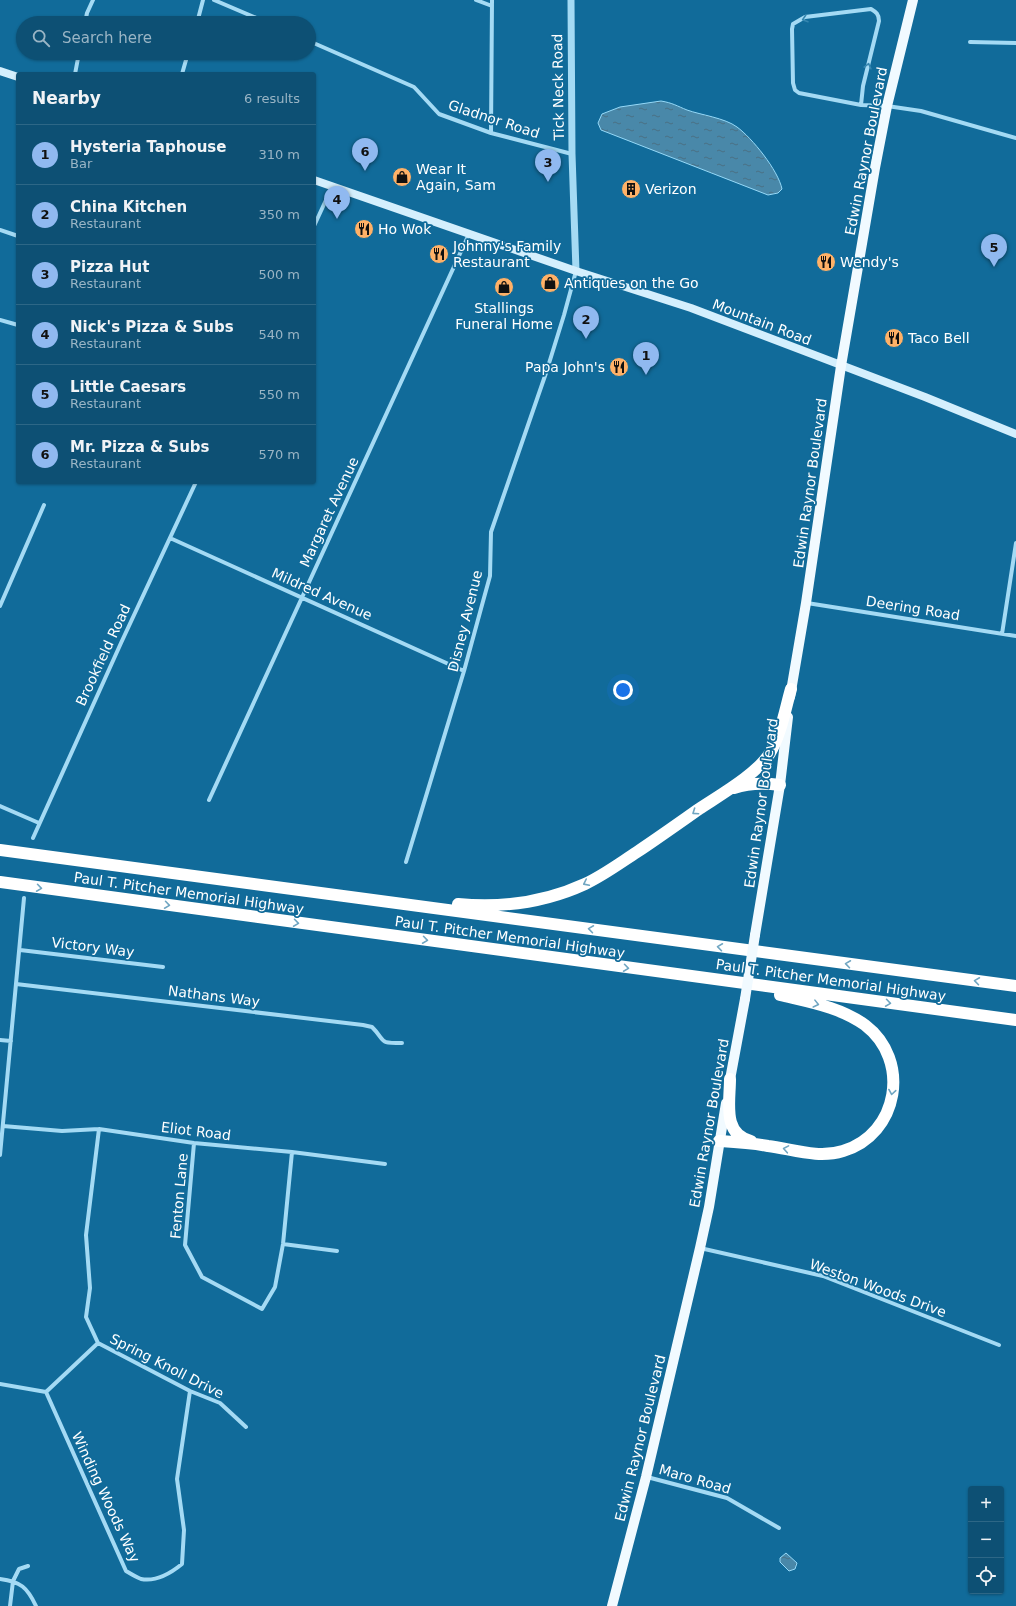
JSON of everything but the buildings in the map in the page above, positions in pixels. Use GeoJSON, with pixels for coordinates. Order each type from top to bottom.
{"type":"FeatureCollection","features":[{"type":"Feature","properties":{"kind":"highway"},"geometry":{"type":"LineString","coordinates":[[198,877],[443,903],[499,905],[521,903],[562,893],[585,884],[610,870],[727,790],[762,763],[770,753],[777,737],[791,689]]}},
{"type":"Feature","properties":{"kind":"highway"},"geometry":{"type":"LineString","coordinates":[[727,790],[752,784],[768,783],[780,785]]}},
{"type":"Feature","properties":{"kind":"highway","name":"Paul T. Pitcher Memorial Highway"},"geometry":{"type":"LineString","coordinates":[[0,850],[1016,986]]}},
{"type":"Feature","properties":{"kind":"highway","name":"Paul T. Pitcher Memorial Highway"},"geometry":{"type":"LineString","coordinates":[[0,882],[1016,1020]]}},
{"type":"Feature","properties":{"kind":"highway"},"geometry":{"type":"LineString","coordinates":[[696,977],[816,1004],[846,1014],[876,1035],[885,1047],[892,1063],[894,1077],[893,1093],[884,1119],[876,1129],[856,1145],[843,1151],[832,1154],[817,1154],[767,1146],[719,1141]]}},
{"type":"Feature","properties":{"kind":"highway"},"geometry":{"type":"LineString","coordinates":[[730,1079],[730,1120],[732,1128],[736,1134],[744,1140],[767,1146]]}},
{"type":"Feature","properties":{"kind":"main road","name":"Edwin Raynor Boulevard"},"geometry":{"type":"LineString","coordinates":[[612,1606],[646,1477],[709,1207],[780,785],[791,689],[806,602],[841,366],[887,106],[913,0]]}},
{"type":"Feature","properties":{"kind":"main road"},"geometry":{"type":"LineString","coordinates":[[0,71],[16,76]]}},
{"type":"Feature","properties":{"kind":"main road","name":"Mountain Road"},"geometry":{"type":"LineString","coordinates":[[316,181],[576,271],[691,308],[1016,434]]}},
{"type":"Feature","properties":{"kind":"street"},"geometry":{"type":"LineString","coordinates":[[86,16],[93,0]]}},
{"type":"Feature","properties":{"kind":"street"},"geometry":{"type":"LineString","coordinates":[[198,16],[203,0]]}},
{"type":"Feature","properties":{"kind":"street"},"geometry":{"type":"LineString","coordinates":[[214,0],[252,16]]}},
{"type":"Feature","properties":{"kind":"street"},"geometry":{"type":"LineString","coordinates":[[476,0],[492,6]]}},
{"type":"Feature","properties":{"kind":"street"},"geometry":{"type":"LineString","coordinates":[[491,133],[492,0]]}},
{"type":"Feature","properties":{"kind":"street","name":"Tick Neck Road"},"geometry":{"type":"LineString","coordinates":[[571,0],[572,154],[576,271]]}},
{"type":"Feature","properties":{"kind":"street"},"geometry":{"type":"LineString","coordinates":[[861,105],[862,90],[879,21],[879,16],[876,12],[870,9],[805,17],[793,24],[795,90],[799,93],[861,105],[887,106],[921,111],[1016,138]]}},
{"type":"Feature","properties":{"kind":"street"},"geometry":{"type":"LineString","coordinates":[[970,42],[1016,43]]}},
{"type":"Feature","properties":{"kind":"street","name":"Gladnor Road"},"geometry":{"type":"LineString","coordinates":[[316,44],[414,87],[439,114],[491,133],[572,154]]}},
{"type":"Feature","properties":{"kind":"street"},"geometry":{"type":"LineString","coordinates":[[75,72],[78,60]]}},
{"type":"Feature","properties":{"kind":"street"},"geometry":{"type":"LineString","coordinates":[[183,72],[186,60]]}},
{"type":"Feature","properties":{"kind":"street"},"geometry":{"type":"LineString","coordinates":[[316,222],[332,187]]}},
{"type":"Feature","properties":{"kind":"street"},"geometry":{"type":"LineString","coordinates":[[0,230],[16,235]]}},
{"type":"Feature","properties":{"kind":"street","name":"Margaret Avenue"},"geometry":{"type":"LineString","coordinates":[[209,800],[469,234]]}},
{"type":"Feature","properties":{"kind":"street","name":"Disney Avenue"},"geometry":{"type":"LineString","coordinates":[[406,862],[464,671],[490,576],[491,532],[546,373],[576,271]]}},
{"type":"Feature","properties":{"kind":"street"},"geometry":{"type":"LineString","coordinates":[[0,320],[16,324]]}},
{"type":"Feature","properties":{"kind":"street","name":"Brookfield Road"},"geometry":{"type":"LineString","coordinates":[[33,838],[195,484]]}},
{"type":"Feature","properties":{"kind":"street"},"geometry":{"type":"LineString","coordinates":[[0,606],[44,505]]}},
{"type":"Feature","properties":{"kind":"street","name":"Mildred Avenue"},"geometry":{"type":"LineString","coordinates":[[170,538],[302,596],[464,671]]}},
{"type":"Feature","properties":{"kind":"street"},"geometry":{"type":"LineString","coordinates":[[1002,634],[1016,542]]}},
{"type":"Feature","properties":{"kind":"street","name":"Deering Road"},"geometry":{"type":"LineString","coordinates":[[806,602],[1016,636]]}},
{"type":"Feature","properties":{"kind":"street"},"geometry":{"type":"LineString","coordinates":[[0,806],[39,823]]}},
{"type":"Feature","properties":{"kind":"street"},"geometry":{"type":"LineString","coordinates":[[0,1155],[24,898]]}},
{"type":"Feature","properties":{"kind":"street","name":"Victory Way"},"geometry":{"type":"LineString","coordinates":[[20,950],[163,967]]}},
{"type":"Feature","properties":{"kind":"street","name":"Nathans Way"},"geometry":{"type":"LineString","coordinates":[[16,984],[363,1025],[372,1027],[381,1040],[386,1043],[402,1043]]}},
{"type":"Feature","properties":{"kind":"street"},"geometry":{"type":"LineString","coordinates":[[0,1040],[11,1041]]}},
{"type":"Feature","properties":{"kind":"street","name":"Eliot Road"},"geometry":{"type":"LineString","coordinates":[[3,1126],[62,1131],[99,1129],[194,1144],[292,1152],[385,1164]]}},
{"type":"Feature","properties":{"kind":"street","name":"Spring Knoll Drive"},"geometry":{"type":"LineString","coordinates":[[99,1129],[86,1235],[90,1288],[86,1317],[98,1343],[190,1391],[220,1403],[246,1427]]}},
{"type":"Feature","properties":{"kind":"street","name":"Fenton Lane"},"geometry":{"type":"LineString","coordinates":[[194,1144],[185,1245],[202,1277],[262,1309],[275,1287],[283,1244]]}},
{"type":"Feature","properties":{"kind":"street"},"geometry":{"type":"LineString","coordinates":[[292,1152],[283,1244],[337,1251]]}},
{"type":"Feature","properties":{"kind":"street","name":"Weston Woods Drive"},"geometry":{"type":"LineString","coordinates":[[700,1248],[823,1276],[998,1345]]}},
{"type":"Feature","properties":{"kind":"street"},"geometry":{"type":"LineString","coordinates":[[0,1384],[46,1392],[98,1343]]}},
{"type":"Feature","properties":{"kind":"street","name":"Winding Woods Way"},"geometry":{"type":"LineString","coordinates":[[46,1392],[126,1571],[141,1579],[158,1578],[172,1572],[182,1564],[184,1530],[177,1479],[190,1391]]}},
{"type":"Feature","properties":{"kind":"street","name":"Maro Road"},"geometry":{"type":"LineString","coordinates":[[646,1477],[727,1498],[779,1528]]}},
{"type":"Feature","properties":{"kind":"street"},"geometry":{"type":"LineString","coordinates":[[10,1606],[13,1581],[19,1569],[28,1566]]}},
{"type":"Feature","properties":{"kind":"street"},"geometry":{"type":"LineString","coordinates":[[0,1579],[13,1581],[24,1586],[36,1606]]}},
{"type":"Feature","properties":{"kind":"water"},"geometry":{"type":"Polygon","coordinates":[[[661,101],[720,119],[737,127],[764,155],[780,181],[782,189],[778,193],[768,195],[601,130],[598,123],[602,114],[620,107],[661,101]]]}},
{"type":"Feature","properties":{"kind":"water"},"geometry":{"type":"Polygon","coordinates":[[[786,1553],[797,1563],[795,1569],[789,1571],[780,1562],[780,1558],[786,1553]]]}},
{"type":"Feature","properties":{"kind":"place","name":"Mr. Pizza & Subs"},"geometry":{"type":"Point","coordinates":[365,171]}},
{"type":"Feature","properties":{"kind":"place","name":"Wear It Again, Sam"},"geometry":{"type":"Point","coordinates":[402,177]}},
{"type":"Feature","properties":{"kind":"place","name":"Pizza Hut"},"geometry":{"type":"Point","coordinates":[548,182]}},
{"type":"Feature","properties":{"kind":"place","name":"Verizon"},"geometry":{"type":"Point","coordinates":[631,189]}},
{"type":"Feature","properties":{"kind":"place","name":"Nick's Pizza & Subs"},"geometry":{"type":"Point","coordinates":[337,219]}},
{"type":"Feature","properties":{"kind":"place","name":"Ho Wok"},"geometry":{"type":"Point","coordinates":[364,229]}},
{"type":"Feature","properties":{"kind":"place","name":"Johnny's Family Restaurant"},"geometry":{"type":"Point","coordinates":[439,254]}},
{"type":"Feature","properties":{"kind":"place","name":"Wendy's"},"geometry":{"type":"Point","coordinates":[826,262]}},
{"type":"Feature","properties":{"kind":"place","name":"Little Caesars"},"geometry":{"type":"Point","coordinates":[994,267]}},
{"type":"Feature","properties":{"kind":"place","name":"Antiques on the Go"},"geometry":{"type":"Point","coordinates":[550,283]}},
{"type":"Feature","properties":{"kind":"place","name":"Stallings Funeral Home"},"geometry":{"type":"Point","coordinates":[504,287]}},
{"type":"Feature","properties":{"kind":"place","name":"Taco Bell"},"geometry":{"type":"Point","coordinates":[894,338]}},
{"type":"Feature","properties":{"kind":"place","name":"China Kitchen"},"geometry":{"type":"Point","coordinates":[586,339]}},
{"type":"Feature","properties":{"kind":"place","name":"Papa John's"},"geometry":{"type":"Point","coordinates":[619,367]}},
{"type":"Feature","properties":{"kind":"place","name":"Hysteria Taphouse"},"geometry":{"type":"Point","coordinates":[646,375]}}]}
